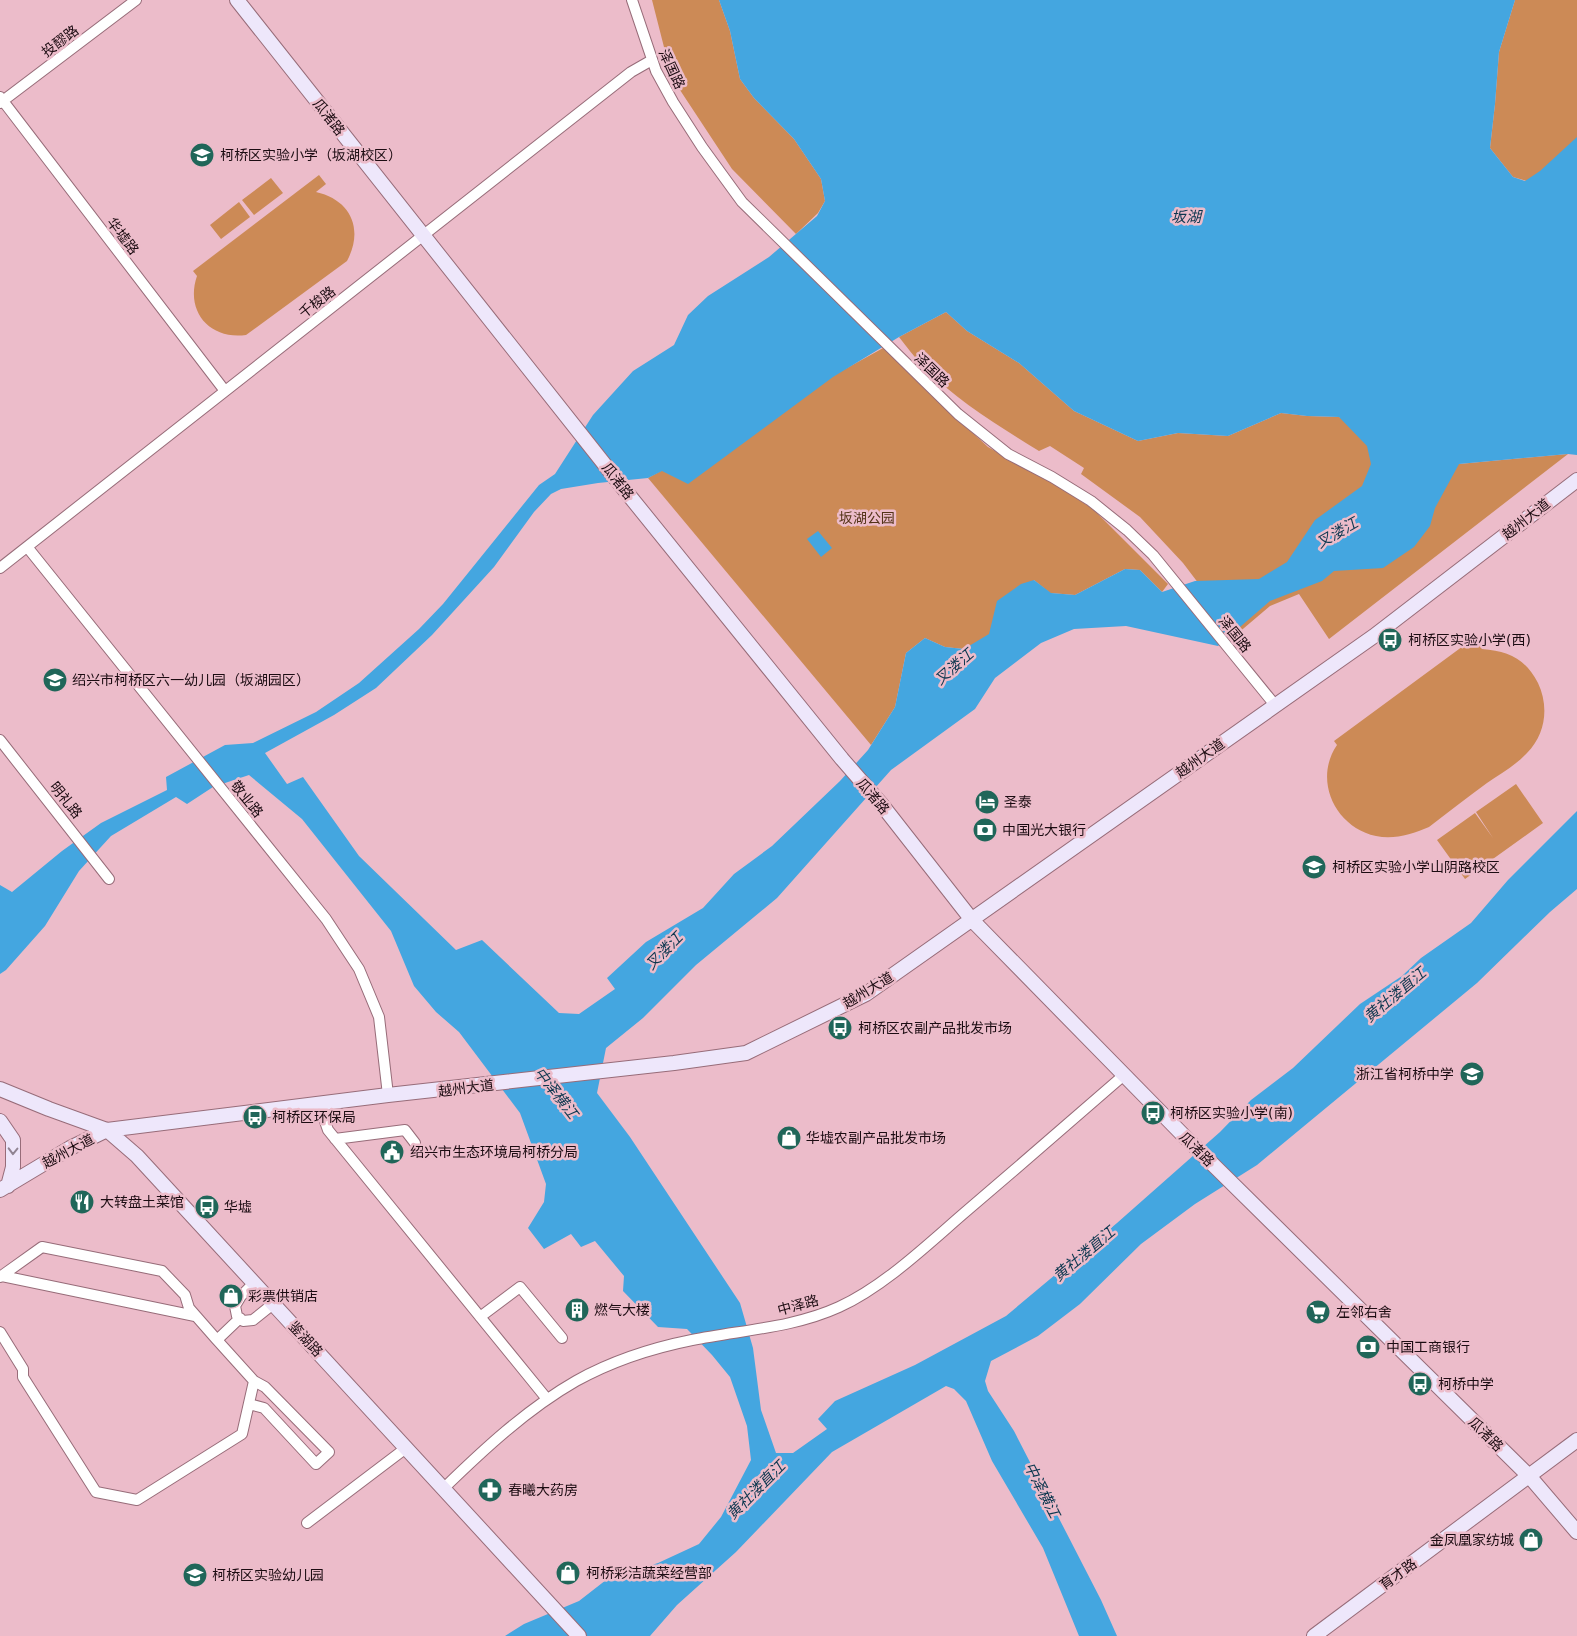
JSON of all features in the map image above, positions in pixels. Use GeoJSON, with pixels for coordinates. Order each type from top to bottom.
{"type":"FeatureCollection","features":[{"type":"Feature","properties":{"kind":"street","name":"投醪路"},"geometry":{"type":"LineString","coordinates":[[1,100],[136,0]]}},
{"type":"Feature","properties":{"kind":"street","name":"瓜渚路"},"geometry":{"type":"LineString","coordinates":[[237,0],[628,494],[842,759],[882,805],[972,920],[1239,1191],[1530,1477],[1577,1532]]}},
{"type":"Feature","properties":{"kind":"street","name":"泽国路"},"geometry":{"type":"LineString","coordinates":[[632,0],[652,60],[673,102],[702,147],[742,202],[958,414],[1008,454],[1052,477],[1099,507],[1127,530],[1153,555],[1275,705]]}},
{"type":"Feature","properties":{"kind":"street","name":"千梭路"},"geometry":{"type":"LineString","coordinates":[[0,568],[28,548],[631,72],[652,60]]}},
{"type":"Feature","properties":{"kind":"street","name":"华墟路"},"geometry":{"type":"LineString","coordinates":[[1,100],[225,391]]}},
{"type":"Feature","properties":{"kind":"street","name":"越州大道"},"geometry":{"type":"LineString","coordinates":[[4,1188],[70,1148],[107,1130],[746,1053],[866,994],[1374,636],[1577,480]]}},
{"type":"Feature","properties":{"kind":"street","name":"敬业路"},"geometry":{"type":"LineString","coordinates":[[28,548],[326,920],[359,969],[379,1017],[388,1096]]}},
{"type":"Feature","properties":{"kind":"street","name":"明礼路"},"geometry":{"type":"LineString","coordinates":[[0,740],[109,878]]}},
{"type":"Feature","properties":{"kind":"street","name":"中泽路"},"geometry":{"type":"LineString","coordinates":[[443,1488],[547,1399],[578,1380],[610,1365],[636,1354],[690,1340],[803,1320],[839,1307],[863,1294],[915,1256],[1124,1075]]}},
{"type":"Feature","properties":{"kind":"street","name":"鉴湖路"},"geometry":{"type":"LineString","coordinates":[[0,1089],[107,1130],[137,1156],[579,1636]]}},
{"type":"Feature","properties":{"kind":"street"},"geometry":{"type":"LineString","coordinates":[[320,1104],[328,1130],[547,1399]]}},
{"type":"Feature","properties":{"kind":"street"},"geometry":{"type":"LineString","coordinates":[[0,1121],[13,1140],[13,1168],[4,1188]]}},
{"type":"Feature","properties":{"kind":"street"},"geometry":{"type":"LineString","coordinates":[[335,1139],[405,1130],[415,1143]]}},
{"type":"Feature","properties":{"kind":"street"},"geometry":{"type":"LineString","coordinates":[[1,1276],[42,1247],[162,1271],[185,1296],[189,1308],[195,1316],[254,1381],[265,1387],[329,1452],[316,1464],[264,1408],[249,1404]]}},
{"type":"Feature","properties":{"kind":"street"},"geometry":{"type":"LineString","coordinates":[[1,1276],[195,1316]]}},
{"type":"Feature","properties":{"kind":"street"},"geometry":{"type":"LineString","coordinates":[[254,1283],[240,1296],[235,1306],[237,1316],[243,1321],[253,1320],[273,1304]]}},
{"type":"Feature","properties":{"kind":"street"},"geometry":{"type":"LineString","coordinates":[[480,1317],[520,1287],[562,1338]]}},
{"type":"Feature","properties":{"kind":"street"},"geometry":{"type":"LineString","coordinates":[[217,1340],[240,1318]]}},
{"type":"Feature","properties":{"kind":"street"},"geometry":{"type":"LineString","coordinates":[[0,1332],[23,1369],[23,1377],[96,1492],[136,1500],[242,1434],[254,1381]]}},
{"type":"Feature","properties":{"kind":"street","name":"育才路"},"geometry":{"type":"LineString","coordinates":[[1314,1636],[1530,1477],[1577,1440]]}},
{"type":"Feature","properties":{"kind":"street"},"geometry":{"type":"LineString","coordinates":[[307,1522],[406,1448]]}},
{"type":"Feature","properties":{"kind":"green space"},"geometry":{"type":"Polygon","coordinates":[[[652,0],[719,0],[730,31],[740,79],[754,98],[794,139],[821,179],[825,201],[818,213],[796,234],[732,169],[678,87],[665,51],[652,0]]]}},
{"type":"Feature","properties":{"kind":"green space"},"geometry":{"type":"Polygon","coordinates":[[[1515,0],[1577,0],[1577,196],[1513,177],[1490,148],[1499,52],[1515,0]]]}},
{"type":"Feature","properties":{"kind":"green space"},"geometry":{"type":"Polygon","coordinates":[[[319,175],[326,184],[316,192],[338,202],[351,217],[354,227],[354,238],[347,261],[246,335],[221,333],[211,328],[203,321],[197,311],[194,301],[194,289],[197,276],[193,271],[319,175]]]}},
{"type":"Feature","properties":{"kind":"green space"},"geometry":{"type":"Polygon","coordinates":[[[271,178],[283,193],[254,215],[242,200],[271,178]]]}},
{"type":"Feature","properties":{"kind":"green space"},"geometry":{"type":"Polygon","coordinates":[[[239,202],[250,217],[221,239],[210,225],[239,202]]]}},
{"type":"Feature","properties":{"kind":"green space"},"geometry":{"type":"Polygon","coordinates":[[[946,312],[967,331],[1019,363],[1074,411],[1138,441],[1178,433],[1228,436],[1281,413],[1339,417],[1459,464],[1568,454],[1329,639],[1299,594],[1270,606],[1237,634],[1183,563],[1140,517],[1081,474],[1084,468],[1050,446],[1039,451],[1009,432],[964,402],[921,364],[899,337],[946,312]]]}},
{"type":"Feature","properties":{"kind":"green space","name":"坂湖公园"},"geometry":{"type":"Polygon","coordinates":[[[885,347],[935,398],[988,447],[1056,485],[1093,509],[1168,584],[1162,592],[1140,570],[1125,569],[1075,595],[1050,593],[1034,580],[989,639],[964,649],[945,647],[925,638],[906,653],[895,707],[871,745],[648,478],[885,347]]]}},
{"type":"Feature","properties":{"kind":"green space"},"geometry":{"type":"Polygon","coordinates":[[[1474,638],[1482,649],[1515,657],[1527,667],[1538,683],[1544,701],[1544,719],[1542,729],[1533,745],[1527,753],[1508,769],[1429,827],[1410,834],[1383,837],[1362,831],[1349,823],[1339,812],[1332,800],[1328,787],[1327,773],[1330,759],[1337,745],[1334,741],[1474,638]]]}},
{"type":"Feature","properties":{"kind":"green space"},"geometry":{"type":"Polygon","coordinates":[[[1516,784],[1543,823],[1465,879],[1437,840],[1475,813],[1493,838],[1476,812],[1516,784]]]}},
{"type":"Feature","properties":{"kind":"water"},"geometry":{"type":"Polygon","coordinates":[[[719,0],[1515,0],[1499,52],[1490,148],[1513,177],[1525,181],[1540,171],[1577,137],[1577,455],[1568,454],[1459,464],[1435,508],[1430,526],[1414,547],[1383,568],[1334,571],[1322,581],[1270,601],[1218,646],[1126,626],[1074,629],[1041,643],[995,678],[975,709],[891,770],[777,898],[696,965],[643,1018],[606,1048],[597,1093],[630,1137],[740,1303],[753,1348],[761,1410],[776,1453],[793,1453],[827,1429],[818,1419],[835,1401],[915,1365],[1006,1316],[1117,1223],[1220,1132],[1251,1100],[1293,1068],[1360,1004],[1402,976],[1421,958],[1471,923],[1508,880],[1577,811],[1577,889],[1550,912],[1477,983],[1257,1165],[1195,1204],[1141,1244],[1080,1304],[1038,1336],[991,1361],[985,1381],[988,1391],[1014,1431],[1101,1600],[1117,1636],[1079,1636],[1043,1548],[992,1461],[966,1401],[954,1389],[946,1386],[832,1452],[736,1552],[677,1605],[650,1636],[505,1636],[524,1624],[579,1601],[606,1580],[658,1563],[699,1544],[721,1517],[751,1460],[747,1426],[730,1377],[712,1355],[687,1329],[658,1327],[623,1291],[624,1276],[595,1241],[581,1247],[571,1234],[544,1249],[528,1228],[544,1202],[546,1184],[520,1113],[459,1032],[436,1012],[414,986],[391,931],[302,819],[249,775],[213,787],[187,804],[176,797],[111,836],[79,871],[45,926],[6,970],[0,974],[0,885],[12,892],[62,851],[101,823],[167,790],[166,777],[225,745],[253,743],[316,712],[359,683],[419,629],[443,604],[539,485],[555,474],[593,415],[633,371],[674,345],[688,315],[708,296],[769,257],[817,216],[825,201],[821,179],[794,139],[754,98],[740,79],[730,31],[719,0]],[[946,312],[899,337],[833,377],[688,484],[662,471],[648,478],[561,489],[551,494],[534,512],[494,567],[432,635],[376,688],[334,715],[265,753],[287,784],[303,777],[359,856],[456,950],[482,940],[559,1013],[579,1014],[615,989],[607,978],[646,942],[703,908],[734,874],[772,846],[840,781],[868,750],[895,707],[906,653],[925,638],[945,647],[964,649],[989,634],[997,601],[1021,584],[1034,580],[1051,593],[1075,595],[1125,569],[1140,570],[1162,592],[1195,581],[1259,579],[1287,562],[1315,520],[1362,486],[1371,464],[1367,446],[1339,417],[1281,413],[1228,436],[1178,433],[1138,441],[1074,411],[1019,363],[967,331],[946,312]]]}},
{"type":"Feature","properties":{"kind":"water"},"geometry":{"type":"Polygon","coordinates":[[[818,531],[832,548],[821,557],[807,539],[818,531]]]}},
{"type":"Feature","properties":{"kind":"place","name":"柯桥区实验小学（坂湖校区）"},"geometry":{"type":"Point","coordinates":[202,155]}},
{"type":"Feature","properties":{"kind":"place","name":"柯桥区实验小学(西)"},"geometry":{"type":"Point","coordinates":[1390,640]}},
{"type":"Feature","properties":{"kind":"place","name":"绍兴市柯桥区六一幼儿园（坂湖园区）"},"geometry":{"type":"Point","coordinates":[55,680]}},
{"type":"Feature","properties":{"kind":"place","name":"圣泰"},"geometry":{"type":"Point","coordinates":[987,802]}},
{"type":"Feature","properties":{"kind":"place","name":"中国光大银行"},"geometry":{"type":"Point","coordinates":[985,830]}},
{"type":"Feature","properties":{"kind":"place","name":"柯桥区实验小学山阴路校区"},"geometry":{"type":"Point","coordinates":[1314,867]}},
{"type":"Feature","properties":{"kind":"place","name":"柯桥区农副产品批发市场"},"geometry":{"type":"Point","coordinates":[840,1028]}},
{"type":"Feature","properties":{"kind":"place","name":"浙江省柯桥中学"},"geometry":{"type":"Point","coordinates":[1472,1074]}},
{"type":"Feature","properties":{"kind":"place","name":"柯桥区实验小学(南)"},"geometry":{"type":"Point","coordinates":[1153,1113]}},
{"type":"Feature","properties":{"kind":"place","name":"柯桥区环保局"},"geometry":{"type":"Point","coordinates":[255,1117]}},
{"type":"Feature","properties":{"kind":"place","name":"华墟农副产品批发市场"},"geometry":{"type":"Point","coordinates":[789,1138]}},
{"type":"Feature","properties":{"kind":"place","name":"绍兴市生态环境局柯桥分局"},"geometry":{"type":"Point","coordinates":[392,1152]}},
{"type":"Feature","properties":{"kind":"place","name":"大转盘土菜馆"},"geometry":{"type":"Point","coordinates":[82,1202]}},
{"type":"Feature","properties":{"kind":"place","name":"华墟"},"geometry":{"type":"Point","coordinates":[207,1207]}},
{"type":"Feature","properties":{"kind":"place","name":"彩票供销店"},"geometry":{"type":"Point","coordinates":[231,1296]}},
{"type":"Feature","properties":{"kind":"place","name":"燃气大楼"},"geometry":{"type":"Point","coordinates":[577,1310]}},
{"type":"Feature","properties":{"kind":"place","name":"左邻右舍"},"geometry":{"type":"Point","coordinates":[1318,1312]}},
{"type":"Feature","properties":{"kind":"place","name":"中国工商银行"},"geometry":{"type":"Point","coordinates":[1368,1347]}},
{"type":"Feature","properties":{"kind":"place","name":"柯桥中学"},"geometry":{"type":"Point","coordinates":[1420,1384]}},
{"type":"Feature","properties":{"kind":"place","name":"春曦大药房"},"geometry":{"type":"Point","coordinates":[490,1490]}},
{"type":"Feature","properties":{"kind":"place","name":"金凤凰家纺城"},"geometry":{"type":"Point","coordinates":[1531,1540]}},
{"type":"Feature","properties":{"kind":"place","name":"柯桥彩洁蔬菜经营部"},"geometry":{"type":"Point","coordinates":[568,1573]}},
{"type":"Feature","properties":{"kind":"place","name":"柯桥区实验幼儿园"},"geometry":{"type":"Point","coordinates":[195,1575]}},
{"type":"Feature","properties":{"kind":"water label","name":"坂湖"},"geometry":{"type":"Point","coordinates":[1186,217]}},
{"type":"Feature","properties":{"kind":"water label","name":"叉溇江"},"geometry":{"type":"Point","coordinates":[1337,533]}},
{"type":"Feature","properties":{"kind":"water label","name":"叉溇江"},"geometry":{"type":"Point","coordinates":[954,667]}},
{"type":"Feature","properties":{"kind":"water label","name":"叉溇江"},"geometry":{"type":"Point","coordinates":[664,951]}},
{"type":"Feature","properties":{"kind":"water label","name":"黄社溇直江"},"geometry":{"type":"Point","coordinates":[1395,995]}},
{"type":"Feature","properties":{"kind":"water label","name":"中泽横江"},"geometry":{"type":"Point","coordinates":[556,1093]}},
{"type":"Feature","properties":{"kind":"water label","name":"黄社溇直江"},"geometry":{"type":"Point","coordinates":[1084,1254]}},
{"type":"Feature","properties":{"kind":"water label","name":"黄社溇直江"},"geometry":{"type":"Point","coordinates":[756,1490]}},
{"type":"Feature","properties":{"kind":"water label","name":"中泽横江"},"geometry":{"type":"Point","coordinates":[1042,1490]}}]}
